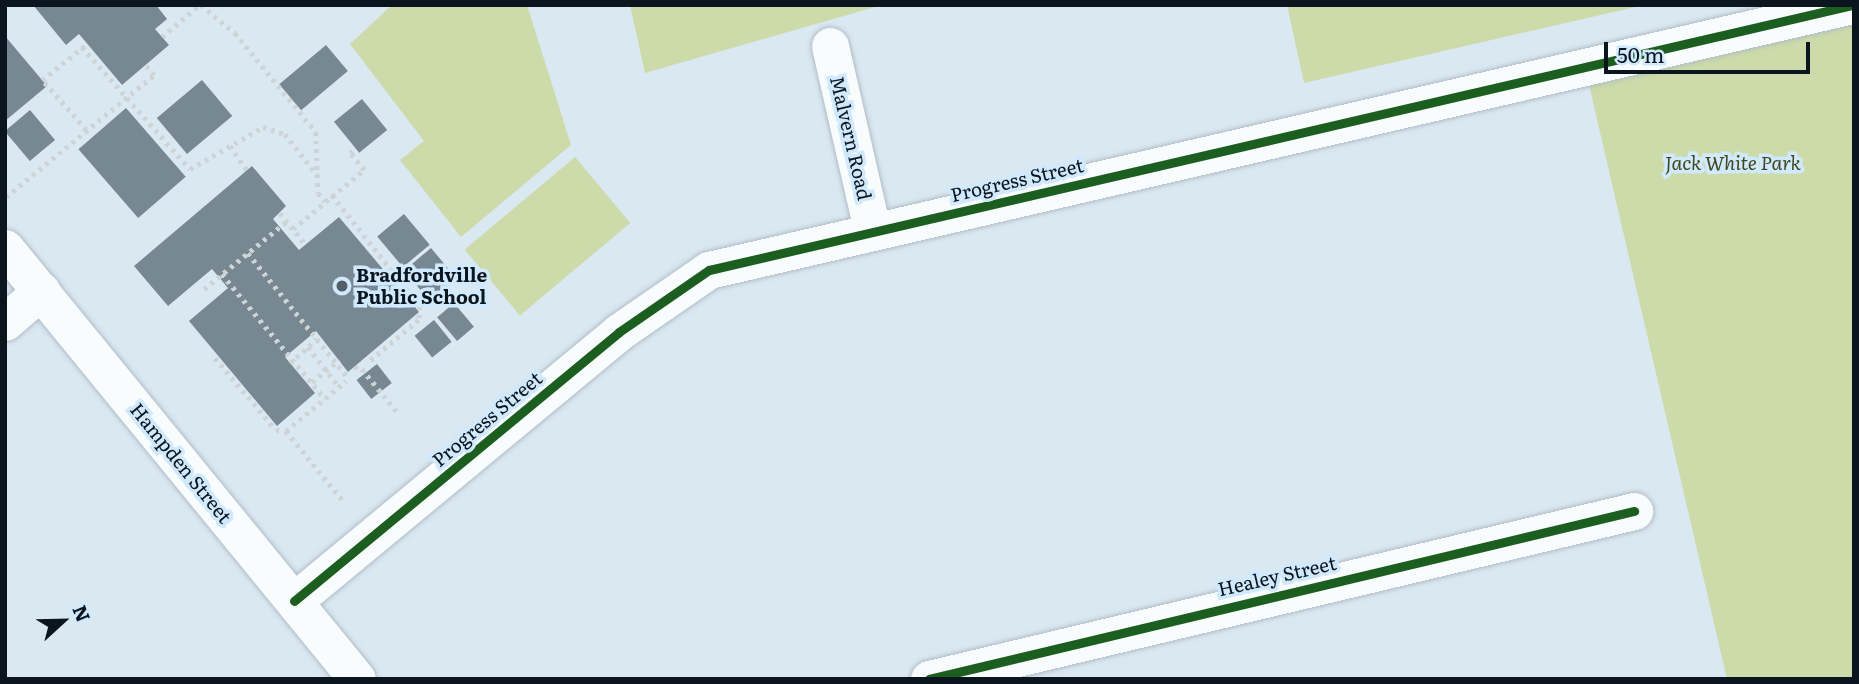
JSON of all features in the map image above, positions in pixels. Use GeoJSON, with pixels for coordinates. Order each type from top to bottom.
{"type":"FeatureCollection","features":[{"type":"Feature","properties":{"kind":"street","name":"Progress Street"},"geometry":{"type":"LineString","coordinates":[[294,601],[674,291],[709,270],[872,230],[1852,5]]}},
{"type":"Feature","properties":{"kind":"street","name":"Malvern Road"},"geometry":{"type":"LineString","coordinates":[[830,46],[872,230]]}},
{"type":"Feature","properties":{"kind":"street","name":"Hampden Street"},"geometry":{"type":"LineString","coordinates":[[5,248],[357,679]]}},
{"type":"Feature","properties":{"kind":"street"},"geometry":{"type":"LineString","coordinates":[[5,321],[41,292]]}},
{"type":"Feature","properties":{"kind":"street","name":"Healey Street"},"geometry":{"type":"LineString","coordinates":[[929,679],[1634,511]]}},
{"type":"Feature","properties":{"kind":"path"},"geometry":{"type":"LineString","coordinates":[[162,37],[200,5],[234,33],[316,132],[318,176],[325,201]]}},
{"type":"Feature","properties":{"kind":"path"},"geometry":{"type":"LineString","coordinates":[[86,130],[42,80],[85,46],[190,169],[263,127],[285,134],[318,176]]}},
{"type":"Feature","properties":{"kind":"path"},"geometry":{"type":"LineString","coordinates":[[6,197],[154,75],[145,65]]}},
{"type":"Feature","properties":{"kind":"path"},"geometry":{"type":"LineString","coordinates":[[230,146],[247,170]]}},
{"type":"Feature","properties":{"kind":"path"},"geometry":{"type":"LineString","coordinates":[[293,229],[364,170],[350,153],[356,148]]}},
{"type":"Feature","properties":{"kind":"path"},"geometry":{"type":"LineString","coordinates":[[331,195],[418,303],[419,320],[368,363]]}},
{"type":"Feature","properties":{"kind":"path"},"geometry":{"type":"LineString","coordinates":[[280,213],[306,245]]}},
{"type":"Feature","properties":{"kind":"path"},"geometry":{"type":"LineString","coordinates":[[204,289],[287,221]]}},
{"type":"Feature","properties":{"kind":"path"},"geometry":{"type":"LineString","coordinates":[[248,253],[338,361],[348,380],[286,431]]}},
{"type":"Feature","properties":{"kind":"path"},"geometry":{"type":"LineString","coordinates":[[390,269],[398,262]]}},
{"type":"Feature","properties":{"kind":"path"},"geometry":{"type":"LineString","coordinates":[[222,274],[325,399]]}},
{"type":"Feature","properties":{"kind":"path"},"geometry":{"type":"LineString","coordinates":[[418,303],[426,296]]}},
{"type":"Feature","properties":{"kind":"path"},"geometry":{"type":"LineString","coordinates":[[291,361],[317,339]]}},
{"type":"Feature","properties":{"kind":"path"},"geometry":{"type":"LineString","coordinates":[[307,347],[339,387]]}},
{"type":"Feature","properties":{"kind":"path"},"geometry":{"type":"LineString","coordinates":[[215,358],[276,430],[286,431],[345,502]]}},
{"type":"Feature","properties":{"kind":"path"},"geometry":{"type":"LineString","coordinates":[[312,383],[338,361]]}},
{"type":"Feature","properties":{"kind":"path"},"geometry":{"type":"LineString","coordinates":[[358,369],[398,413]]}},
{"type":"Feature","properties":{"kind":"green space"},"geometry":{"type":"Polygon","coordinates":[[[392,5],[527,5],[571,145],[461,237],[400,160],[424,141],[350,44],[392,5]]]}},
{"type":"Feature","properties":{"kind":"green space"},"geometry":{"type":"Polygon","coordinates":[[[630,5],[882,5],[645,73],[630,5]]]}},
{"type":"Feature","properties":{"kind":"green space"},"geometry":{"type":"Polygon","coordinates":[[[1287,5],[1644,5],[1304,83],[1287,5]]]}},
{"type":"Feature","properties":{"kind":"green space","name":"Jack White Park"},"geometry":{"type":"Polygon","coordinates":[[[1854,9],[1854,679],[1727,679],[1586,72],[1854,9]]]}},
{"type":"Feature","properties":{"kind":"green space"},"geometry":{"type":"Polygon","coordinates":[[[575,157],[630,223],[520,315],[465,250],[575,157]]]}},
{"type":"Feature","properties":{"kind":"building"},"geometry":{"type":"Polygon","coordinates":[[[33,5],[156,5],[167,19],[155,29],[169,45],[122,85],[79,34],[66,45],[33,5]]]}},
{"type":"Feature","properties":{"kind":"building"},"geometry":{"type":"Polygon","coordinates":[[[5,36],[47,86],[5,121],[5,36]]]}},
{"type":"Feature","properties":{"kind":"building"},"geometry":{"type":"Polygon","coordinates":[[[326,45],[348,71],[301,110],[279,84],[326,45]]]}},
{"type":"Feature","properties":{"kind":"building"},"geometry":{"type":"Polygon","coordinates":[[[202,80],[232,116],[187,154],[157,118],[202,80]]]}},
{"type":"Feature","properties":{"kind":"building"},"geometry":{"type":"Polygon","coordinates":[[[362,99],[387,130],[359,153],[334,122],[362,99]]]}},
{"type":"Feature","properties":{"kind":"building"},"geometry":{"type":"Polygon","coordinates":[[[126,108],[186,177],[138,218],[78,149],[126,108]]]}},
{"type":"Feature","properties":{"kind":"building"},"geometry":{"type":"Polygon","coordinates":[[[30,110],[55,140],[30,161],[5,131],[30,110]]]}},
{"type":"Feature","properties":{"kind":"building"},"geometry":{"type":"Polygon","coordinates":[[[252,166],[286,206],[273,219],[299,250],[339,217],[419,312],[348,372],[316,331],[285,357],[315,393],[277,426],[189,321],[228,288],[212,269],[168,306],[134,266],[252,166]]]}},
{"type":"Feature","properties":{"kind":"building"},"geometry":{"type":"Polygon","coordinates":[[[404,214],[430,245],[403,267],[377,236],[404,214]]]}},
{"type":"Feature","properties":{"kind":"building"},"geometry":{"type":"Polygon","coordinates":[[[431,248],[457,279],[430,301],[404,270],[431,248]]]}},
{"type":"Feature","properties":{"kind":"building"},"geometry":{"type":"Polygon","coordinates":[[[454,303],[474,327],[457,341],[437,317],[454,303]]]}},
{"type":"Feature","properties":{"kind":"building"},"geometry":{"type":"Polygon","coordinates":[[[434,320],[452,342],[432,357],[415,336],[434,320]]]}},
{"type":"Feature","properties":{"kind":"building"},"geometry":{"type":"Polygon","coordinates":[[[377,364],[392,383],[371,399],[357,380],[377,364]]]}},
{"type":"Feature","properties":{"kind":"cycle path"},"geometry":{"type":"LineString","coordinates":[[294,601],[619,332],[709,270],[1852,5]]}},
{"type":"Feature","properties":{"kind":"cycle path"},"geometry":{"type":"LineString","coordinates":[[929,679],[1634,511]]}},
{"type":"Feature","properties":{"kind":"place","name":"Bradfordville Public School"},"geometry":{"type":"Point","coordinates":[342,286]}}]}
